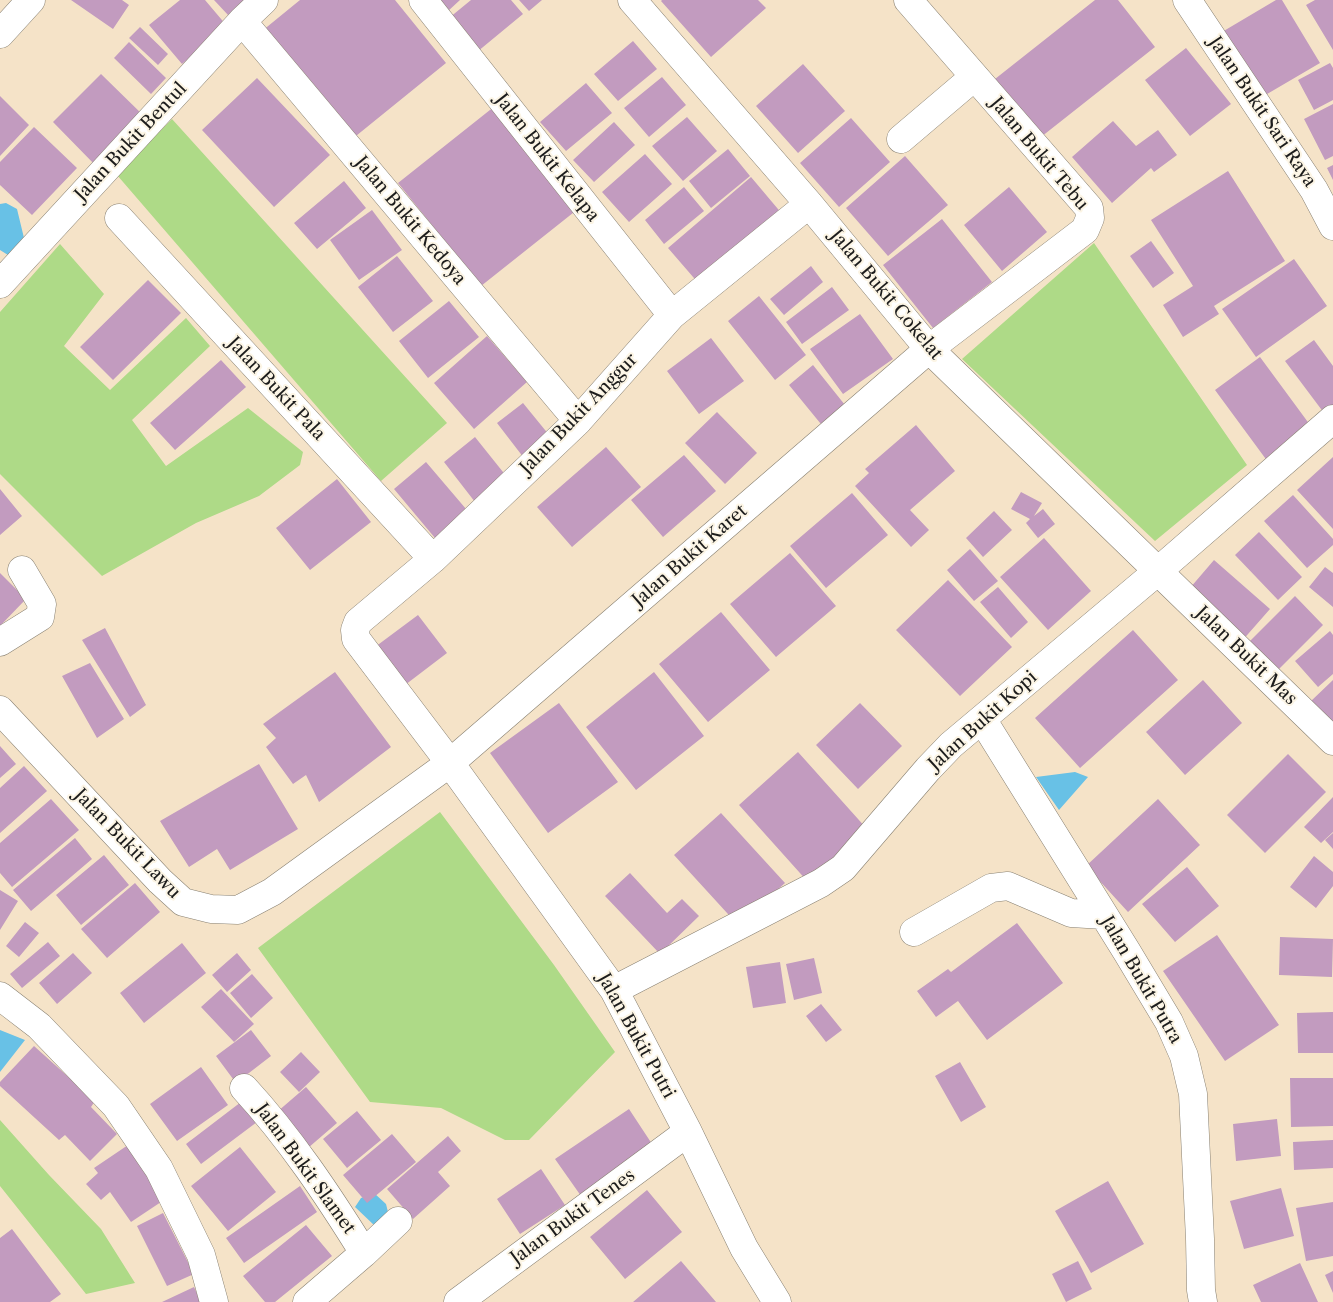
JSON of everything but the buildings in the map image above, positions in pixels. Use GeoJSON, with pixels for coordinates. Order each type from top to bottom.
{"type":"FeatureCollection","features":[{"type":"Feature","properties":{"kind":"street"},"geometry":{"type":"LineString","coordinates":[[0,34],[31,0]]}},
{"type":"Feature","properties":{"kind":"street","name":"Jalan Bukit Bentul"},"geometry":{"type":"LineString","coordinates":[[0,284],[242,21],[264,0]]}},
{"type":"Feature","properties":{"kind":"street","name":"Jalan Bukit Kelapa"},"geometry":{"type":"LineString","coordinates":[[423,0],[672,315]]}},
{"type":"Feature","properties":{"kind":"street","name":"Jalan Bukit Cokelat"},"geometry":{"type":"LineString","coordinates":[[632,0],[809,204],[929,349],[1158,571]]}},
{"type":"Feature","properties":{"kind":"street","name":"Jalan Bukit Tebu"},"geometry":{"type":"LineString","coordinates":[[908,0],[1089,208],[1090,218],[1085,230],[929,349]]}},
{"type":"Feature","properties":{"kind":"street","name":"Jalan Bukit Sari Raya"},"geometry":{"type":"LineString","coordinates":[[1188,0],[1314,190],[1333,226]]}},
{"type":"Feature","properties":{"kind":"street","name":"Jalan Bukit Kedoya"},"geometry":{"type":"LineString","coordinates":[[242,21],[578,421]]}},
{"type":"Feature","properties":{"kind":"street"},"geometry":{"type":"LineString","coordinates":[[901,139],[974,77]]}},
{"type":"Feature","properties":{"kind":"street","name":"Jalan Bukit Anggur"},"geometry":{"type":"LineString","coordinates":[[355,630],[358,622],[433,559],[578,421],[672,315],[809,204]]}},
{"type":"Feature","properties":{"kind":"street","name":"Jalan Bukit Pala"},"geometry":{"type":"LineString","coordinates":[[119,218],[433,559]]}},
{"type":"Feature","properties":{"kind":"street","name":"Jalan Bukit Karet"},"geometry":{"type":"LineString","coordinates":[[450,763],[929,349]]}},
{"type":"Feature","properties":{"kind":"street","name":"Jalan Bukit Kopi"},"geometry":{"type":"LineString","coordinates":[[614,990],[822,883],[843,868],[951,745],[1158,571],[1333,418]]}},
{"type":"Feature","properties":{"kind":"street"},"geometry":{"type":"LineString","coordinates":[[0,642],[40,617],[42,604],[22,570]]}},
{"type":"Feature","properties":{"kind":"street","name":"Jalan Bukit Mas"},"geometry":{"type":"LineString","coordinates":[[1158,571],[1333,741]]}},
{"type":"Feature","properties":{"kind":"street","name":"Jalan Bukit Putri"},"geometry":{"type":"LineString","coordinates":[[355,630],[356,639],[450,763],[614,990],[688,1132],[744,1248],[777,1302]]}},
{"type":"Feature","properties":{"kind":"street","name":"Jalan Bukit Lawu"},"geometry":{"type":"LineString","coordinates":[[0,710],[160,881],[183,902],[210,909],[238,910],[272,892],[450,763]]}},
{"type":"Feature","properties":{"kind":"street","name":"Jalan Bukit Putra"},"geometry":{"type":"LineString","coordinates":[[982,719],[1169,1022],[1184,1056],[1193,1094],[1203,1302]]}},
{"type":"Feature","properties":{"kind":"street"},"geometry":{"type":"LineString","coordinates":[[914,932],[991,888],[1008,886],[1071,912],[1104,916]]}},
{"type":"Feature","properties":{"kind":"street"},"geometry":{"type":"LineString","coordinates":[[0,996],[39,1026],[116,1106],[159,1169],[202,1255],[214,1302]]}},
{"type":"Feature","properties":{"kind":"street","name":"Jalan Bukit Slamet"},"geometry":{"type":"LineString","coordinates":[[244,1088],[268,1113],[315,1178],[364,1252]]}},
{"type":"Feature","properties":{"kind":"street","name":"Jalan Bukit Tenes"},"geometry":{"type":"LineString","coordinates":[[465,1300],[688,1132]]}},
{"type":"Feature","properties":{"kind":"street","name":"Jalan Bukit Slamet"},"geometry":{"type":"LineString","coordinates":[[307,1302],[398,1221]]}},
{"type":"Feature","properties":{"kind":"green space"},"geometry":{"type":"Polygon","coordinates":[[[172,119],[447,423],[381,481],[117,175],[172,119]]]}},
{"type":"Feature","properties":{"kind":"green space"},"geometry":{"type":"Polygon","coordinates":[[[1094,243],[1247,465],[1155,541],[962,359],[1094,243]]]}},
{"type":"Feature","properties":{"kind":"green space"},"geometry":{"type":"Polygon","coordinates":[[[60,244],[104,294],[64,346],[110,390],[186,318],[210,346],[132,420],[166,466],[248,408],[303,452],[300,465],[259,496],[196,523],[102,576],[0,474],[0,312],[60,244]]]}},
{"type":"Feature","properties":{"kind":"green space"},"geometry":{"type":"Polygon","coordinates":[[[440,812],[554,965],[615,1052],[529,1140],[505,1140],[441,1108],[370,1102],[258,948],[440,812]]]}},
{"type":"Feature","properties":{"kind":"green space"},"geometry":{"type":"Polygon","coordinates":[[[0,1120],[101,1229],[135,1283],[86,1294],[0,1186],[0,1120]]]}},
{"type":"Feature","properties":{"kind":"water"},"geometry":{"type":"Polygon","coordinates":[[[6,203],[17,209],[24,238],[15,253],[8,255],[0,250],[0,204],[6,203]]]}},
{"type":"Feature","properties":{"kind":"water"},"geometry":{"type":"Polygon","coordinates":[[[1075,772],[1088,777],[1059,810],[1036,777],[1075,772]]]}},
{"type":"Feature","properties":{"kind":"water"},"geometry":{"type":"Polygon","coordinates":[[[0,1030],[25,1040],[0,1072],[0,1030]]]}},
{"type":"Feature","properties":{"kind":"water"},"geometry":{"type":"Polygon","coordinates":[[[374,1193],[386,1204],[389,1216],[375,1226],[355,1207],[361,1198],[374,1193]]]}}]}
